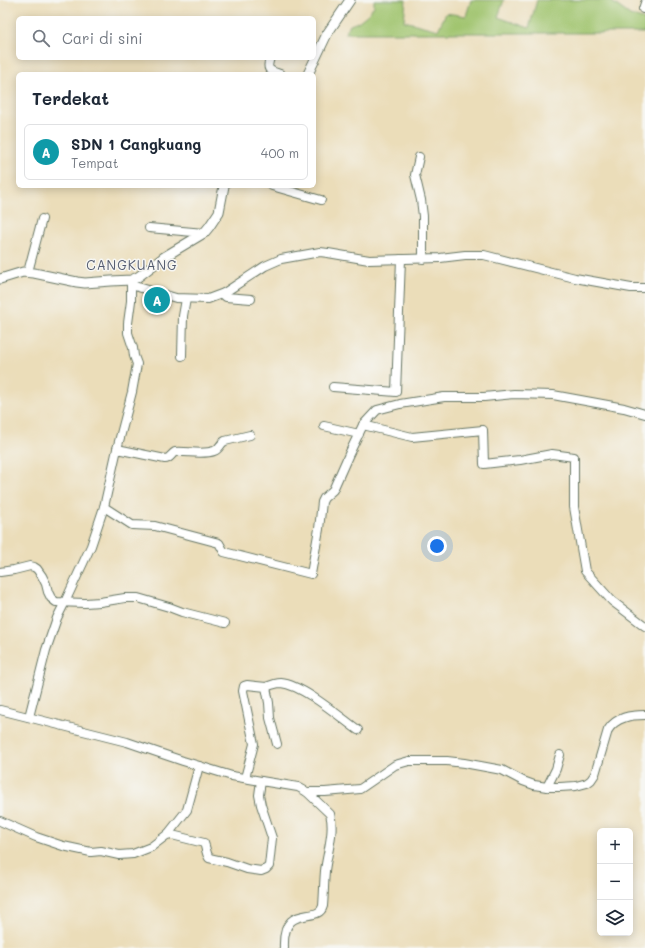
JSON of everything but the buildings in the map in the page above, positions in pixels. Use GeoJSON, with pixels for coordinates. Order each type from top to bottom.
{"type":"FeatureCollection","features":[{"type":"Feature","properties":{"kind":"street"},"geometry":{"type":"LineString","coordinates":[[316,57],[327,34],[350,0]]}},
{"type":"Feature","properties":{"kind":"street"},"geometry":{"type":"LineString","coordinates":[[269,60],[269,69],[274,72]]}},
{"type":"Feature","properties":{"kind":"street"},"geometry":{"type":"LineString","coordinates":[[309,72],[315,60]]}},
{"type":"Feature","properties":{"kind":"street"},"geometry":{"type":"LineString","coordinates":[[419,157],[415,175],[423,216],[423,259]]}},
{"type":"Feature","properties":{"kind":"street"},"geometry":{"type":"LineString","coordinates":[[131,282],[164,257],[204,233],[219,212],[224,188]]}},
{"type":"Feature","properties":{"kind":"street"},"geometry":{"type":"LineString","coordinates":[[279,188],[321,200]]}},
{"type":"Feature","properties":{"kind":"street"},"geometry":{"type":"LineString","coordinates":[[28,272],[42,220]]}},
{"type":"Feature","properties":{"kind":"street"},"geometry":{"type":"LineString","coordinates":[[149,228],[204,233]]}},
{"type":"Feature","properties":{"kind":"street"},"geometry":{"type":"LineString","coordinates":[[0,279],[17,273],[28,272],[86,283],[111,281],[131,282],[175,298],[208,299],[224,293],[265,266],[282,259],[320,252],[328,252],[369,260],[423,259],[465,255],[484,255],[575,278],[631,288],[645,288]]}},
{"type":"Feature","properties":{"kind":"street"},"geometry":{"type":"LineString","coordinates":[[332,387],[396,392],[401,259]]}},
{"type":"Feature","properties":{"kind":"street"},"geometry":{"type":"LineString","coordinates":[[29,717],[46,650],[56,618],[91,546],[104,507],[132,392],[137,364],[128,333],[131,282]]}},
{"type":"Feature","properties":{"kind":"street"},"geometry":{"type":"LineString","coordinates":[[224,293],[226,297],[251,299]]}},
{"type":"Feature","properties":{"kind":"street"},"geometry":{"type":"LineString","coordinates":[[182,356],[183,316],[186,299]]}},
{"type":"Feature","properties":{"kind":"street"},"geometry":{"type":"LineString","coordinates":[[104,507],[132,525],[154,526],[219,543],[224,552],[311,574],[322,502],[324,498],[333,490],[363,425],[377,410],[400,404],[444,397],[484,397],[514,394],[553,396],[624,408],[645,414]]}},
{"type":"Feature","properties":{"kind":"street"},"geometry":{"type":"LineString","coordinates":[[363,425],[412,437],[482,430],[484,464],[520,460],[552,454],[574,457],[574,507],[585,571],[612,601],[645,626]]}},
{"type":"Feature","properties":{"kind":"street"},"geometry":{"type":"LineString","coordinates":[[324,426],[359,434]]}},
{"type":"Feature","properties":{"kind":"street"},"geometry":{"type":"LineString","coordinates":[[117,449],[165,459],[170,457],[175,452],[214,452],[222,442],[250,435]]}},
{"type":"Feature","properties":{"kind":"street"},"geometry":{"type":"LineString","coordinates":[[0,572],[30,566],[34,567],[42,576],[51,598],[56,602],[85,603],[138,598],[169,606],[182,612],[225,623]]}},
{"type":"Feature","properties":{"kind":"street"},"geometry":{"type":"LineString","coordinates":[[244,778],[254,744],[243,688],[244,686],[266,687],[279,683],[294,687],[314,698],[358,730]]}},
{"type":"Feature","properties":{"kind":"street"},"geometry":{"type":"LineString","coordinates":[[266,687],[270,718],[277,744]]}},
{"type":"Feature","properties":{"kind":"street"},"geometry":{"type":"LineString","coordinates":[[1,712],[29,717],[127,742],[232,776],[298,787],[307,792],[330,814],[331,817],[332,830],[325,872],[323,906],[319,912],[290,921],[285,930],[284,948]]}},
{"type":"Feature","properties":{"kind":"street"},"geometry":{"type":"LineString","coordinates":[[307,792],[360,789],[395,765],[402,762],[427,760],[464,762],[502,770],[522,781],[534,785],[547,787],[576,786],[592,780],[611,724],[617,720],[627,717],[645,715]]}},
{"type":"Feature","properties":{"kind":"street"},"geometry":{"type":"LineString","coordinates":[[547,787],[556,769],[560,755]]}},
{"type":"Feature","properties":{"kind":"street"},"geometry":{"type":"LineString","coordinates":[[0,821],[36,837],[63,846],[91,852],[101,851],[119,855],[133,854],[151,847],[168,834],[187,810],[199,766]]}},
{"type":"Feature","properties":{"kind":"street"},"geometry":{"type":"LineString","coordinates":[[168,834],[204,843],[206,854],[209,858],[227,862],[247,870],[261,871],[266,869],[269,866],[272,838],[259,795],[261,782]]}},
{"type":"Feature","properties":{"kind":"green space"},"geometry":{"type":"Polygon","coordinates":[[[374,0],[406,0],[404,21],[438,30],[446,13],[466,16],[471,0],[504,0],[498,17],[529,28],[537,0],[612,0],[612,2],[630,15],[645,20],[645,33],[345,33],[350,25],[358,22],[368,14],[374,6],[374,0]]]}},
{"type":"Feature","properties":{"kind":"place","name":"SDN 1 Cangkuang"},"geometry":{"type":"Point","coordinates":[157,300]}},
{"type":"Feature","properties":{"kind":"district","name":"CANGKUANG"},"geometry":{"type":"Point","coordinates":[132,264]}}]}
